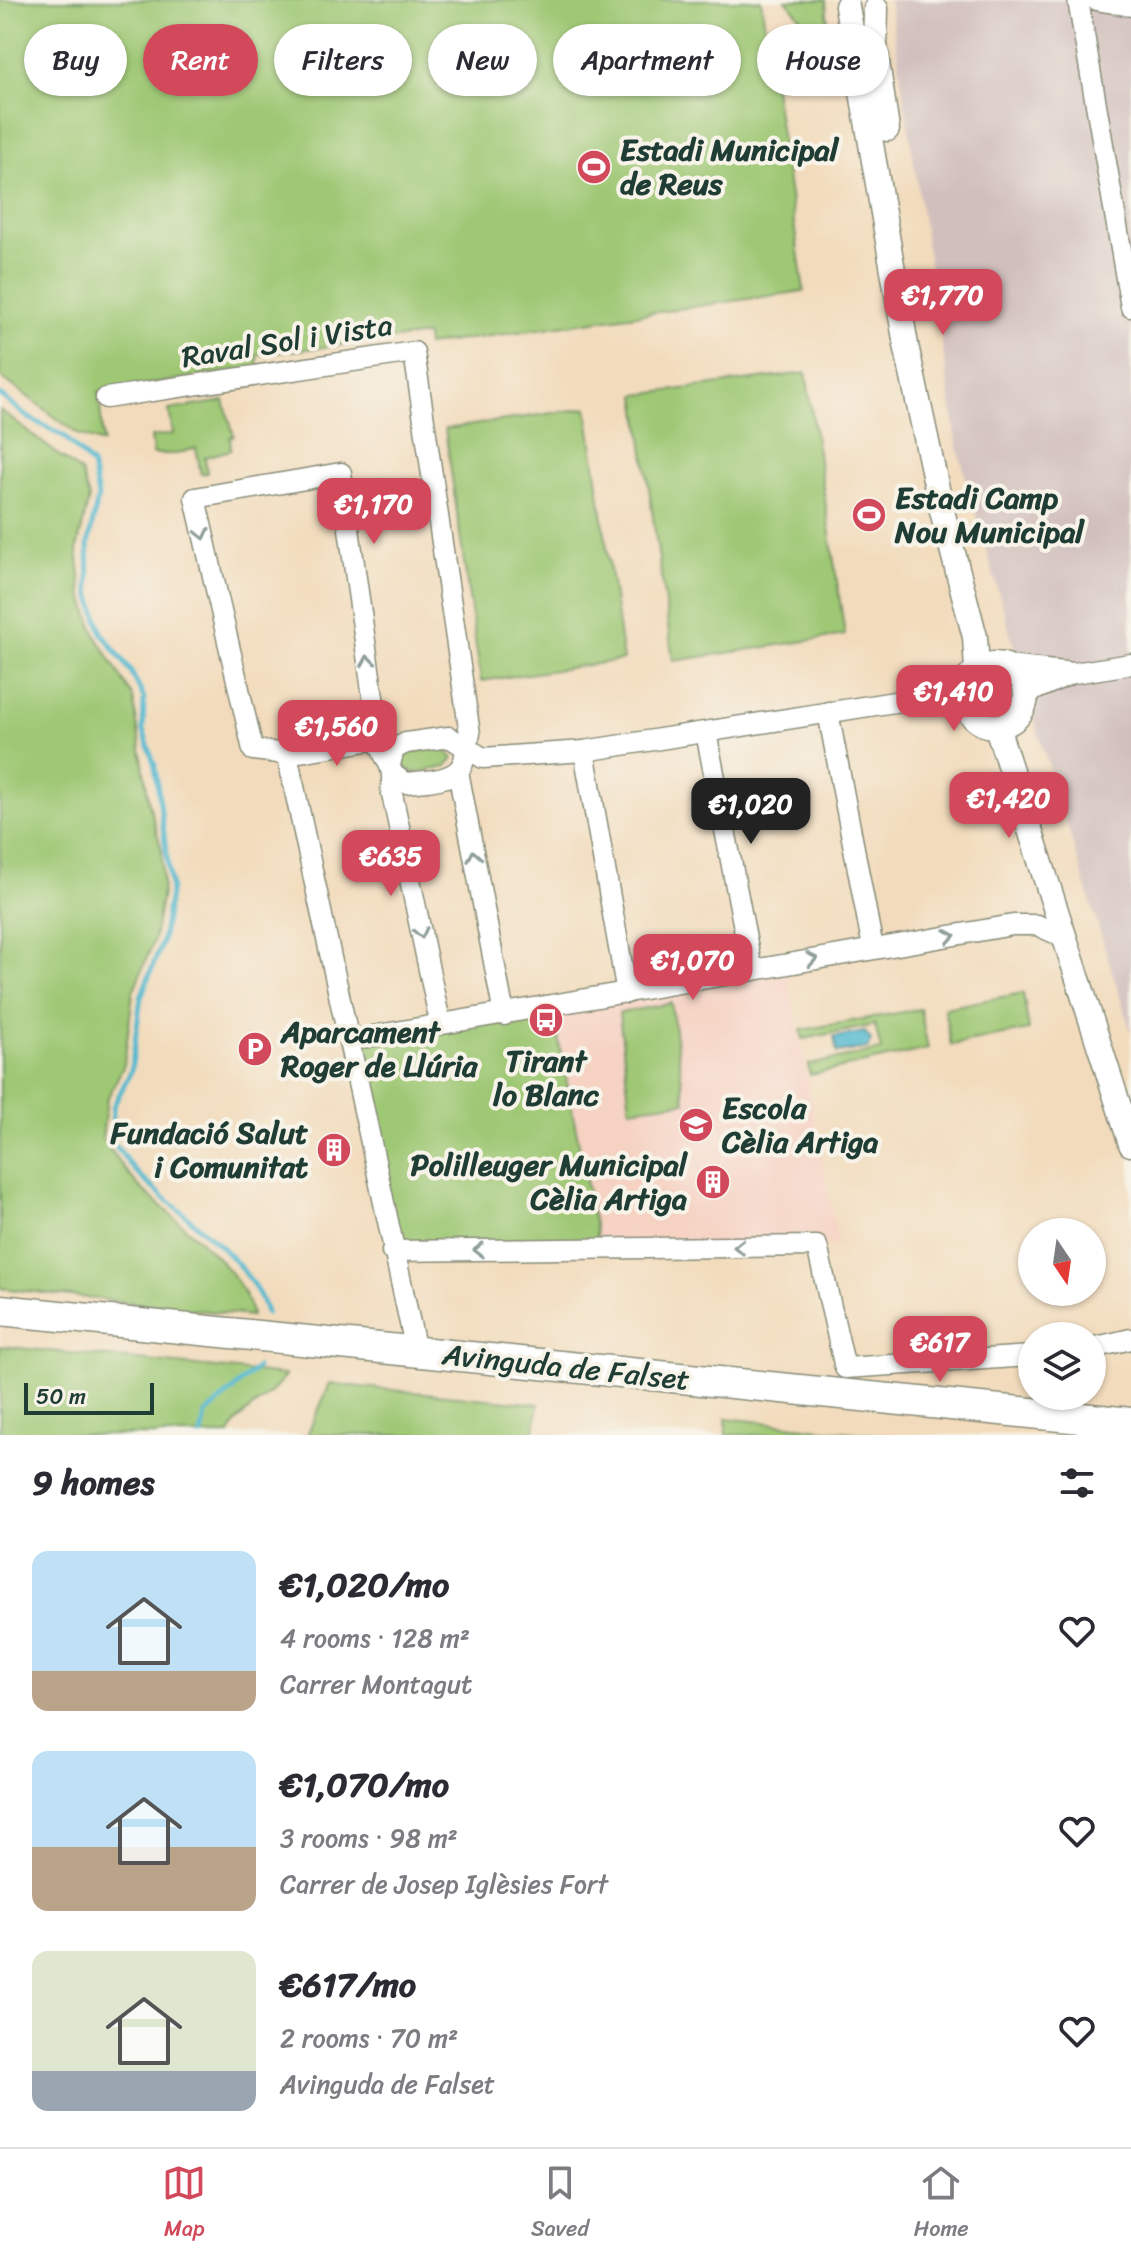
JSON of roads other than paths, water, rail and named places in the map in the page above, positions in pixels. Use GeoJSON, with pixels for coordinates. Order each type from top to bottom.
{"type":"FeatureCollection","features":[{"type":"Feature","properties":{"kind":"main road","name":"Avinguda de Falset"},"geometry":{"type":"LineString","coordinates":[[0,1310],[1131,1423]]}},
{"type":"Feature","properties":{"kind":"main road","name":"Avinguda de Falset"},"geometry":{"type":"LineString","coordinates":[[0,1325],[1069,1435]]}},
{"type":"Feature","properties":{"kind":"street"},"geometry":{"type":"LineString","coordinates":[[1078,0],[1131,307]]}},
{"type":"Feature","properties":{"kind":"street"},"geometry":{"type":"LineString","coordinates":[[1097,0],[1131,6]]}},
{"type":"Feature","properties":{"kind":"street"},"geometry":{"type":"LineString","coordinates":[[844,3],[858,11],[882,5],[875,48],[928,395],[943,473],[993,667]]}},
{"type":"Feature","properties":{"kind":"street"},"geometry":{"type":"LineString","coordinates":[[844,3],[909,358],[941,507],[975,637],[993,667],[1016,672],[1026,694],[1021,712],[1006,724],[973,718],[966,709],[964,691]]}},
{"type":"Feature","properties":{"kind":"street","name":"Raval Sol i Vista"},"geometry":{"type":"LineString","coordinates":[[106,398],[414,352],[470,734],[464,747]]}},
{"type":"Feature","properties":{"kind":"street"},"geometry":{"type":"LineString","coordinates":[[379,739],[287,754],[253,750],[195,498],[341,473],[381,751],[405,783],[445,777],[458,771],[464,760],[464,747]]}},
{"type":"Feature","properties":{"kind":"street"},"geometry":{"type":"LineString","coordinates":[[440,1022],[391,789],[394,749],[406,743],[449,737],[483,758],[584,751],[964,691],[993,667],[1074,673],[1131,664]]}},
{"type":"Feature","properties":{"kind":"street"},"geometry":{"type":"LineString","coordinates":[[1026,694],[1074,673]]}},
{"type":"Feature","properties":{"kind":"street"},"geometry":{"type":"LineString","coordinates":[[828,712],[873,948]]}},
{"type":"Feature","properties":{"kind":"street"},"geometry":{"type":"LineString","coordinates":[[1006,724],[1066,938],[1131,1144]]}},
{"type":"Feature","properties":{"kind":"street"},"geometry":{"type":"LineString","coordinates":[[1006,724],[1019,750],[1131,1093]]}},
{"type":"Feature","properties":{"kind":"street"},"geometry":{"type":"LineString","coordinates":[[706,732],[752,969]]}},
{"type":"Feature","properties":{"kind":"street"},"geometry":{"type":"LineString","coordinates":[[584,751],[627,993]]}},
{"type":"Feature","properties":{"kind":"street"},"geometry":{"type":"LineString","coordinates":[[287,754],[416,1351]]}},
{"type":"Feature","properties":{"kind":"street"},"geometry":{"type":"LineString","coordinates":[[458,771],[504,1015]]}},
{"type":"Feature","properties":{"kind":"street"},"geometry":{"type":"LineString","coordinates":[[350,1040],[1013,925],[1037,925],[1066,938]]}},
{"type":"Feature","properties":{"kind":"street"},"geometry":{"type":"LineString","coordinates":[[392,1251],[817,1246],[845,1368],[1018,1357]]}},
{"type":"Feature","properties":{"kind":"street"},"geometry":{"type":"LineString","coordinates":[[1106,1345],[1131,1339]]}},
{"type":"Feature","properties":{"kind":"water"},"geometry":{"type":"Polygon","coordinates":[[[865,1032],[871,1040],[868,1048],[837,1053],[834,1037],[865,1032]]]}},
{"type":"Feature","properties":{"kind":"waterway"},"geometry":{"type":"LineString","coordinates":[[0,395],[29,418],[64,436],[92,465],[98,497],[88,544],[89,590],[102,633],[130,670],[144,698],[143,730],[155,766],[171,887],[162,942],[141,997],[131,1071],[113,1107],[112,1141],[143,1179],[231,1257],[259,1294],[266,1313]]}},
{"type":"Feature","properties":{"kind":"waterway"},"geometry":{"type":"LineString","coordinates":[[201,1435],[205,1415],[257,1368]]}},
{"type":"Feature","properties":{"kind":"place","name":"Estadi Municipal de Reus"},"geometry":{"type":"Point","coordinates":[594,167]}},
{"type":"Feature","properties":{"kind":"place","name":"Estadi Camp Nou Municipal"},"geometry":{"type":"Point","coordinates":[869,515]}},
{"type":"Feature","properties":{"kind":"place","name":"Tirant lo Blanc"},"geometry":{"type":"Point","coordinates":[546,1020]}},
{"type":"Feature","properties":{"kind":"place","name":"Aparcament Roger de Llúria"},"geometry":{"type":"Point","coordinates":[255,1049]}},
{"type":"Feature","properties":{"kind":"place","name":"Escola Cèlia Artiga"},"geometry":{"type":"Point","coordinates":[696,1125]}},
{"type":"Feature","properties":{"kind":"place","name":"Fundació Salut i Comunitat"},"geometry":{"type":"Point","coordinates":[334,1150]}},
{"type":"Feature","properties":{"kind":"place","name":"Polilleuger Municipal Cèlia Artiga"},"geometry":{"type":"Point","coordinates":[713,1182]}}]}
